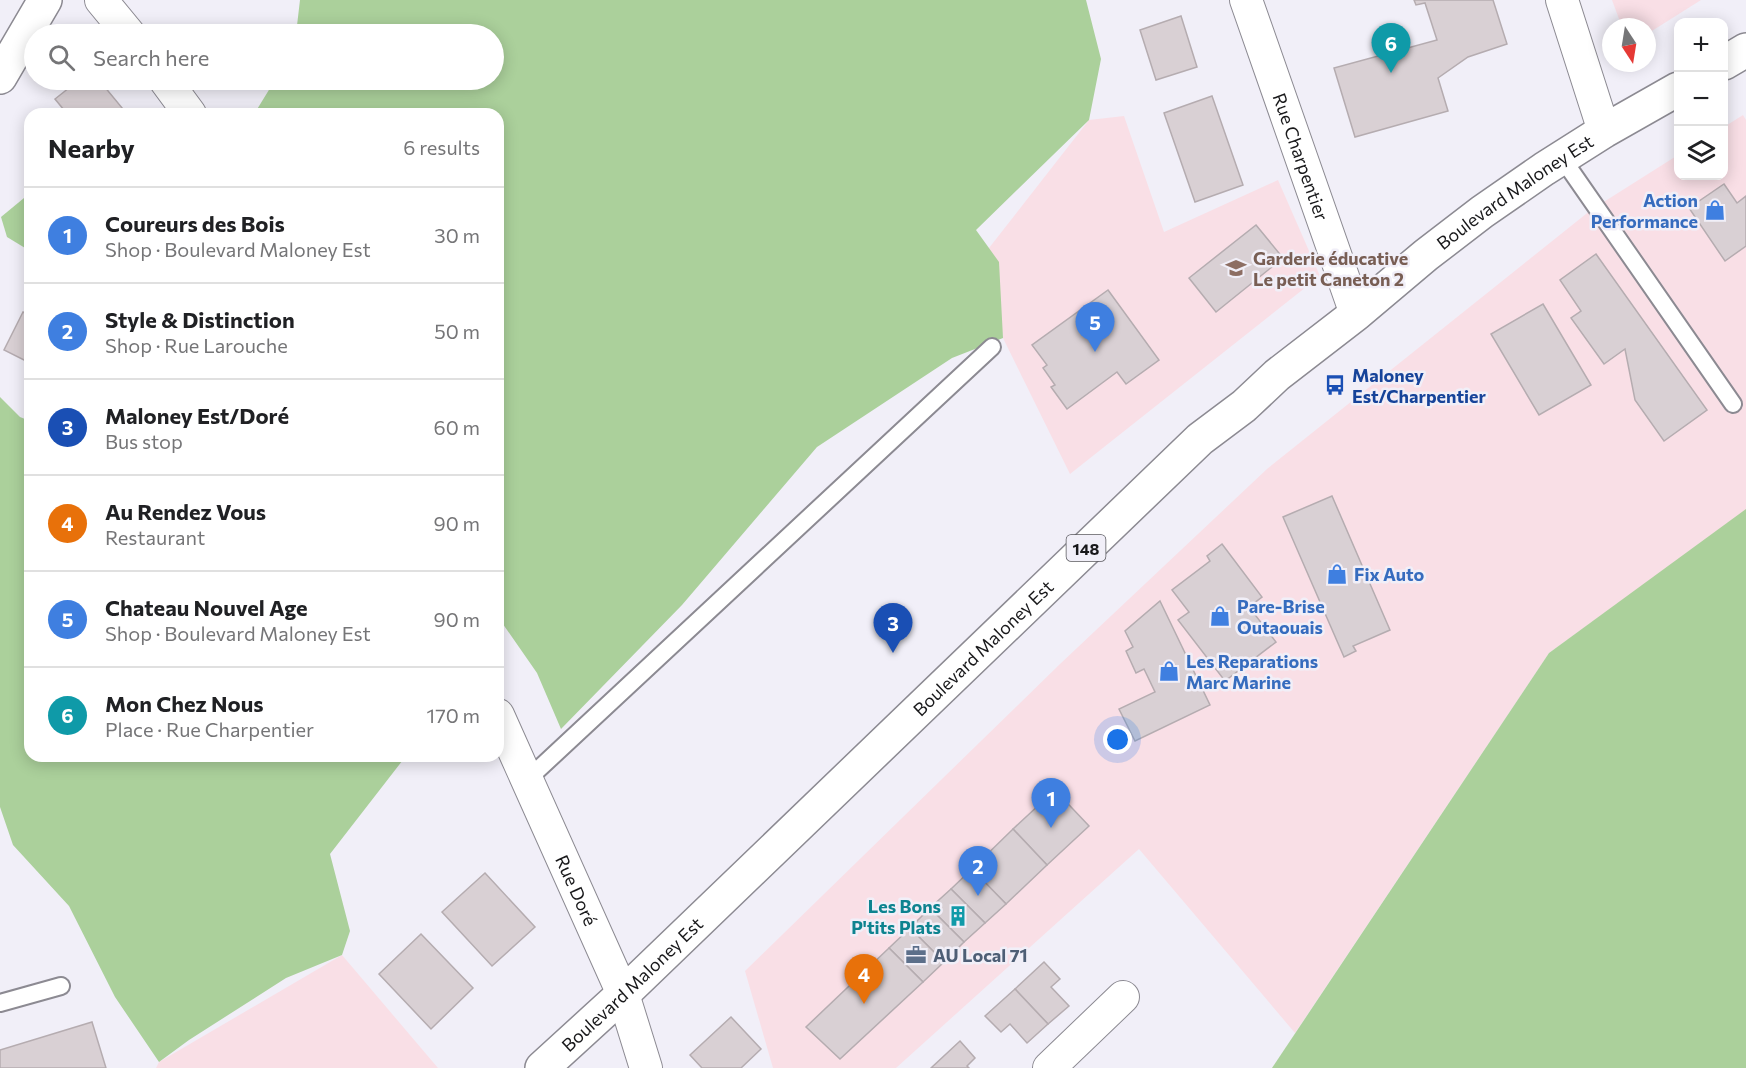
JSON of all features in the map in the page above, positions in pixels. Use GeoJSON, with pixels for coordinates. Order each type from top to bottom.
{"type":"FeatureCollection","features":[{"type":"Feature","properties":{"kind":"main road"},"geometry":{"type":"LineString","coordinates":[[31,24],[45,0]]}},
{"type":"Feature","properties":{"kind":"main road"},"geometry":{"type":"LineString","coordinates":[[0,77],[24,36]]}},
{"type":"Feature","properties":{"kind":"main road"},"geometry":{"type":"LineString","coordinates":[[1728,61],[1746,50]]}},
{"type":"Feature","properties":{"kind":"main road","name":"Boulevard Maloney Est"},"geometry":{"type":"LineString","coordinates":[[542,1068],[623,994],[1192,447],[1244,406],[1277,375],[1482,213],[1604,130],[1674,91]]}},
{"type":"Feature","properties":{"kind":"street"},"geometry":{"type":"LineString","coordinates":[[100,0],[120,24]]}},
{"type":"Feature","properties":{"kind":"street","name":"Rue Charpentier"},"geometry":{"type":"LineString","coordinates":[[1246,0],[1356,314]]}},
{"type":"Feature","properties":{"kind":"street"},"geometry":{"type":"LineString","coordinates":[[1562,0],[1604,130]]}},
{"type":"Feature","properties":{"kind":"street"},"geometry":{"type":"LineString","coordinates":[[172,90],[186,108]]}},
{"type":"Feature","properties":{"kind":"street","name":"Rue Doré"},"geometry":{"type":"LineString","coordinates":[[504,728],[623,994],[646,1068]]}},
{"type":"Feature","properties":{"kind":"street"},"geometry":{"type":"LineString","coordinates":[[1049,1068],[1123,998]]}},
{"type":"Feature","properties":{"kind":"lane"},"geometry":{"type":"LineString","coordinates":[[1562,158],[1733,404]]}},
{"type":"Feature","properties":{"kind":"lane"},"geometry":{"type":"LineString","coordinates":[[528,779],[992,347]]}},
{"type":"Feature","properties":{"kind":"lane"},"geometry":{"type":"LineString","coordinates":[[0,1003],[61,986]]}},
{"type":"Feature","properties":{"kind":"shaded area"},"geometry":{"type":"Polygon","coordinates":[[[1612,0],[1701,0],[1656,28],[1656,18],[1619,18],[1612,0]]]}},
{"type":"Feature","properties":{"kind":"shaded area"},"geometry":{"type":"Polygon","coordinates":[[[1743,115],[1746,120],[1746,511],[1549,653],[1295,1033],[1139,849],[896,1068],[773,1068],[745,971],[1060,664],[1267,469],[1591,210],[1674,158],[1674,180],[1728,180],[1728,124],[1743,115]]]}},
{"type":"Feature","properties":{"kind":"shaded area"},"geometry":{"type":"Polygon","coordinates":[[[1124,116],[1164,232],[1278,180],[1320,276],[1070,474],[1003,338],[989,248],[1089,120],[1124,116]]]}},
{"type":"Feature","properties":{"kind":"shaded area"},"geometry":{"type":"Polygon","coordinates":[[[342,955],[438,1068],[156,1068],[159,1062],[342,955]]]}},
{"type":"Feature","properties":{"kind":"green space"},"geometry":{"type":"Polygon","coordinates":[[[300,0],[1086,0],[1101,59],[1089,120],[976,230],[999,262],[1003,338],[952,358],[817,447],[682,605],[561,729],[537,673],[504,626],[504,108],[258,108],[269,90],[504,90],[504,24],[297,24],[300,0]]]}},
{"type":"Feature","properties":{"kind":"green space"},"geometry":{"type":"Polygon","coordinates":[[[24,198],[24,247],[7,237],[1,217],[24,198]]]}},
{"type":"Feature","properties":{"kind":"green space"},"geometry":{"type":"Polygon","coordinates":[[[0,397],[24,419],[24,762],[401,762],[330,854],[350,931],[342,955],[286,978],[159,1062],[115,997],[69,906],[13,845],[0,807],[0,397]]]}},
{"type":"Feature","properties":{"kind":"green space"},"geometry":{"type":"Polygon","coordinates":[[[1746,509],[1746,1068],[1272,1068],[1549,653],[1746,509]]]}},
{"type":"Feature","properties":{"kind":"building"},"geometry":{"type":"Polygon","coordinates":[[[1414,0],[1493,0],[1507,44],[1468,57],[1438,78],[1448,111],[1355,137],[1334,68],[1437,40],[1425,3],[1416,5],[1414,0]]]}},
{"type":"Feature","properties":{"kind":"building"},"geometry":{"type":"Polygon","coordinates":[[[1181,16],[1197,67],[1156,80],[1140,30],[1181,16]]]}},
{"type":"Feature","properties":{"kind":"building"},"geometry":{"type":"Polygon","coordinates":[[[66,90],[107,90],[122,108],[62,108],[55,99],[66,90]]]}},
{"type":"Feature","properties":{"kind":"building"},"geometry":{"type":"Polygon","coordinates":[[[1212,96],[1243,185],[1195,202],[1164,113],[1212,96]]]}},
{"type":"Feature","properties":{"kind":"building"},"geometry":{"type":"Polygon","coordinates":[[[1724,184],[1737,203],[1746,196],[1746,246],[1725,261],[1689,208],[1724,184]]]}},
{"type":"Feature","properties":{"kind":"building","name":"Garderie éducative Le petit Caneton 2"},"geometry":{"type":"Polygon","coordinates":[[[1256,225],[1283,258],[1216,312],[1189,278],[1256,225]]]}},
{"type":"Feature","properties":{"kind":"building"},"geometry":{"type":"Polygon","coordinates":[[[1596,254],[1707,410],[1664,441],[1635,400],[1625,349],[1604,364],[1571,318],[1581,311],[1560,280],[1596,254]]]}},
{"type":"Feature","properties":{"kind":"building"},"geometry":{"type":"Polygon","coordinates":[[[1108,290],[1159,360],[1126,384],[1117,372],[1067,409],[1051,387],[1055,385],[1043,368],[1047,365],[1032,345],[1108,290]]]}},
{"type":"Feature","properties":{"kind":"building"},"geometry":{"type":"Polygon","coordinates":[[[1543,304],[1591,385],[1539,415],[1491,334],[1543,304]]]}},
{"type":"Feature","properties":{"kind":"building"},"geometry":{"type":"Polygon","coordinates":[[[23,312],[24,360],[4,350],[23,312]]]}},
{"type":"Feature","properties":{"kind":"building","name":"Fix Auto"},"geometry":{"type":"Polygon","coordinates":[[[1332,496],[1390,630],[1353,646],[1356,651],[1344,657],[1283,517],[1332,496]]]}},
{"type":"Feature","properties":{"kind":"building","name":"Pare-Brise Outaouais"},"geometry":{"type":"Polygon","coordinates":[[[1222,544],[1262,597],[1249,607],[1276,642],[1225,681],[1178,620],[1189,612],[1172,590],[1210,561],[1207,556],[1222,544]]]}},
{"type":"Feature","properties":{"kind":"building","name":"Les Reparations Marc Marine"},"geometry":{"type":"Polygon","coordinates":[[[1160,601],[1210,705],[1135,741],[1119,709],[1155,692],[1144,669],[1136,673],[1126,651],[1133,647],[1125,631],[1160,601]]]}},
{"type":"Feature","properties":{"kind":"building"},"geometry":{"type":"Polygon","coordinates":[[[1055,790],[1089,826],[1047,865],[1013,829],[1055,790]]]}},
{"type":"Feature","properties":{"kind":"building"},"geometry":{"type":"Polygon","coordinates":[[[1013,829],[1047,865],[1006,904],[972,869],[1013,829]]]}},
{"type":"Feature","properties":{"kind":"building"},"geometry":{"type":"Polygon","coordinates":[[[972,869],[1006,904],[985,923],[951,889],[972,869]]]}},
{"type":"Feature","properties":{"kind":"building"},"geometry":{"type":"Polygon","coordinates":[[[485,873],[535,927],[492,966],[442,912],[485,873]]]}},
{"type":"Feature","properties":{"kind":"building","name":"Les Bons P'tits Plats"},"geometry":{"type":"Polygon","coordinates":[[[951,889],[985,923],[964,942],[930,908],[951,889]]]}},
{"type":"Feature","properties":{"kind":"building"},"geometry":{"type":"Polygon","coordinates":[[[930,908],[964,942],[944,962],[910,928],[930,908]]]}},
{"type":"Feature","properties":{"kind":"building","name":"AU Local 71"},"geometry":{"type":"Polygon","coordinates":[[[910,928],[944,962],[923,982],[889,948],[910,928]]]}},
{"type":"Feature","properties":{"kind":"building"},"geometry":{"type":"Polygon","coordinates":[[[421,934],[473,988],[431,1029],[379,974],[421,934]]]}},
{"type":"Feature","properties":{"kind":"building"},"geometry":{"type":"Polygon","coordinates":[[[889,948],[923,982],[840,1059],[806,1027],[889,948]]]}},
{"type":"Feature","properties":{"kind":"building"},"geometry":{"type":"Polygon","coordinates":[[[1044,962],[1060,979],[1051,987],[1069,1006],[1048,1024],[1015,989],[1044,962]]]}},
{"type":"Feature","properties":{"kind":"building"},"geometry":{"type":"Polygon","coordinates":[[[1015,989],[1048,1024],[1027,1043],[1010,1024],[1001,1032],[985,1016],[1015,989]]]}},
{"type":"Feature","properties":{"kind":"building"},"geometry":{"type":"Polygon","coordinates":[[[731,1017],[761,1049],[741,1068],[702,1068],[690,1055],[731,1017]]]}},
{"type":"Feature","properties":{"kind":"building"},"geometry":{"type":"Polygon","coordinates":[[[92,1022],[106,1068],[0,1068],[0,1050],[92,1022]]]}},
{"type":"Feature","properties":{"kind":"building"},"geometry":{"type":"Polygon","coordinates":[[[960,1041],[975,1058],[967,1066],[969,1068],[931,1068],[960,1041]]]}},
{"type":"Feature","properties":{"kind":"place","name":"Mon Chez Nous"},"geometry":{"type":"Point","coordinates":[1391,73]}},
{"type":"Feature","properties":{"kind":"place","name":"Action Performance"},"geometry":{"type":"Point","coordinates":[1715,210]}},
{"type":"Feature","properties":{"kind":"place","name":"Garderie éducative Le petit Caneton 2"},"geometry":{"type":"Point","coordinates":[1236,268]}},
{"type":"Feature","properties":{"kind":"place","name":"Chateau Nouvel Age"},"geometry":{"type":"Point","coordinates":[1095,352]}},
{"type":"Feature","properties":{"kind":"place","name":"Maloney Est/Charpentier"},"geometry":{"type":"Point","coordinates":[1335,385]}},
{"type":"Feature","properties":{"kind":"place","name":"Fix Auto"},"geometry":{"type":"Point","coordinates":[1337,574]}},
{"type":"Feature","properties":{"kind":"place","name":"Pare-Brise Outaouais"},"geometry":{"type":"Point","coordinates":[1220,616]}},
{"type":"Feature","properties":{"kind":"place","name":"Maloney Est/Doré"},"geometry":{"type":"Point","coordinates":[893,653]}},
{"type":"Feature","properties":{"kind":"place","name":"Les Reparations Marc Marine"},"geometry":{"type":"Point","coordinates":[1169,671]}},
{"type":"Feature","properties":{"kind":"place","name":"Coureurs des Bois"},"geometry":{"type":"Point","coordinates":[1051,828]}},
{"type":"Feature","properties":{"kind":"place","name":"Style & Distinction"},"geometry":{"type":"Point","coordinates":[978,896]}},
{"type":"Feature","properties":{"kind":"place","name":"Les Bons P'tits Plats"},"geometry":{"type":"Point","coordinates":[958,916]}},
{"type":"Feature","properties":{"kind":"place","name":"AU Local 71"},"geometry":{"type":"Point","coordinates":[916,955]}},
{"type":"Feature","properties":{"kind":"place","name":"Au Rendez Vous"},"geometry":{"type":"Point","coordinates":[864,1004]}}]}
